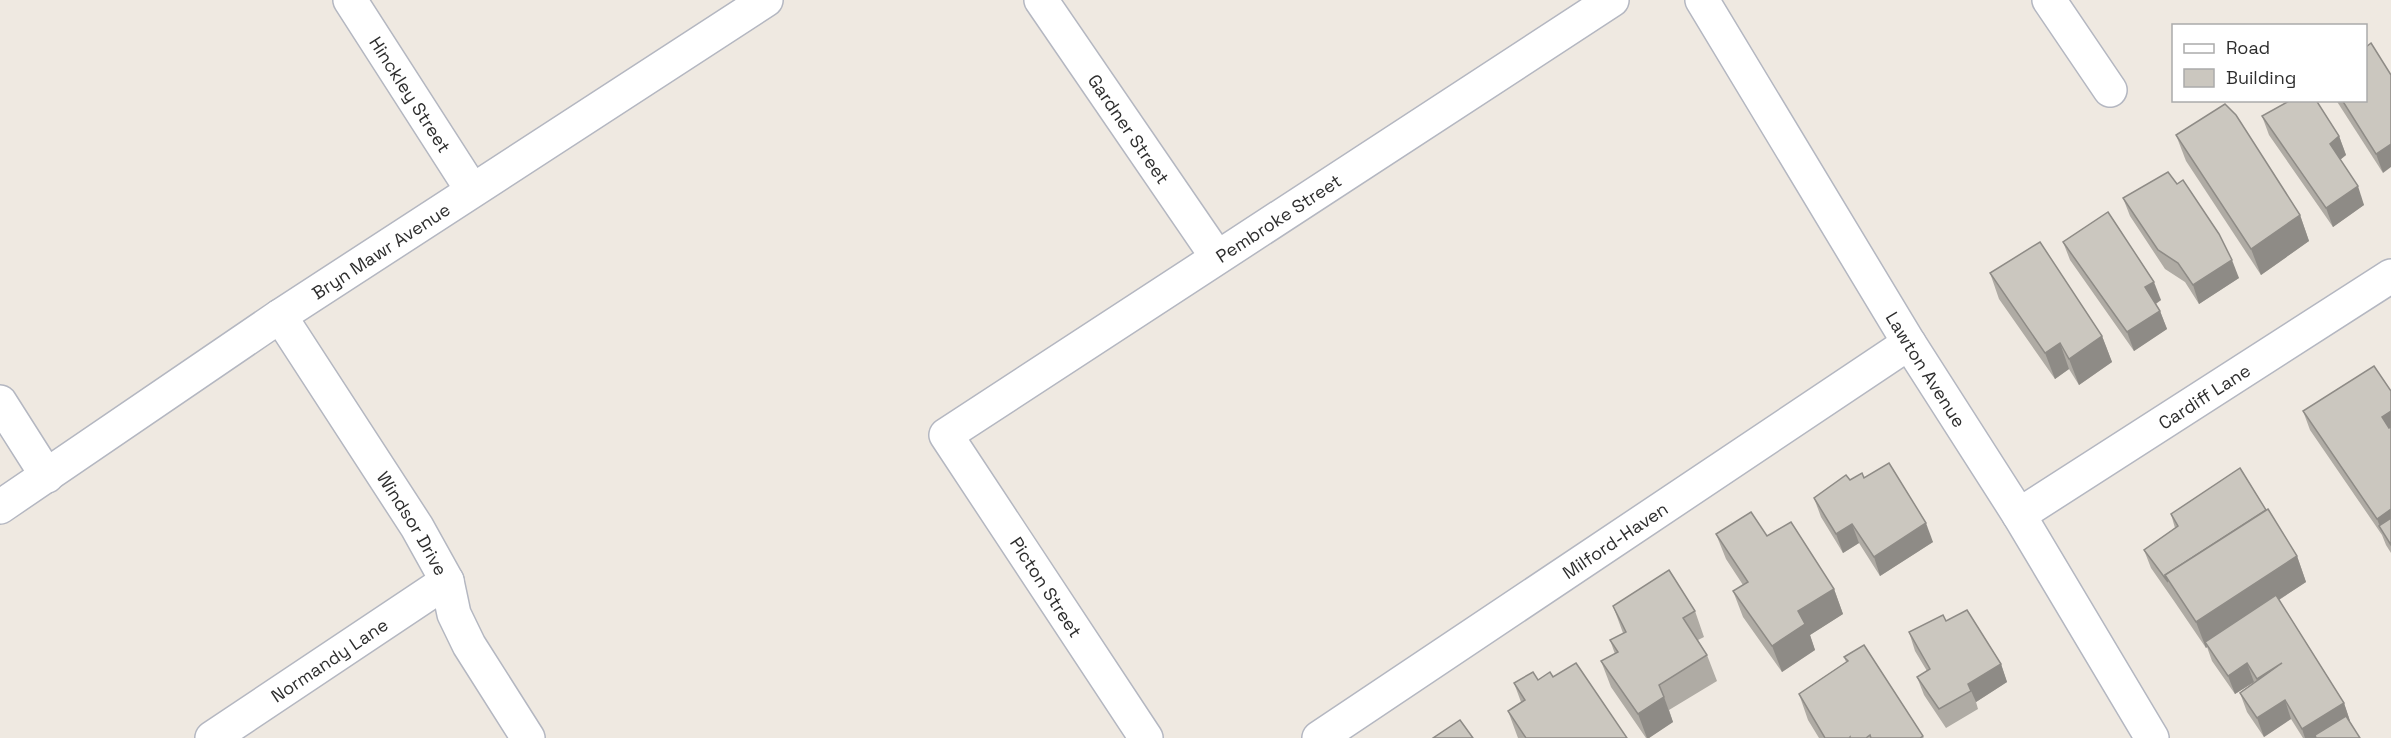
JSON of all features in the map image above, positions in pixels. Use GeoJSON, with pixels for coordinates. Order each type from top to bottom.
{"type":"FeatureCollection","features":[{"type":"Feature","properties":{"kind":"street","name":"Hinckley Street"},"geometry":{"type":"LineString","coordinates":[[350,0],[472,190]]}},
{"type":"Feature","properties":{"kind":"street","name":"Bryn Mawr Avenue"},"geometry":{"type":"LineString","coordinates":[[0,507],[280,316],[766,0]]}},
{"type":"Feature","properties":{"kind":"street","name":"Gardner Street"},"geometry":{"type":"LineString","coordinates":[[1041,0],[1217,257]]}},
{"type":"Feature","properties":{"kind":"street","name":"Pembroke Street"},"geometry":{"type":"LineString","coordinates":[[946,435],[1612,0]]}},
{"type":"Feature","properties":{"kind":"street","name":"Lawton Avenue"},"geometry":{"type":"LineString","coordinates":[[1702,0],[1909,344],[2019,515],[2144,735]]}},
{"type":"Feature","properties":{"kind":"street"},"geometry":{"type":"LineString","coordinates":[[2049,0],[2110,90]]}},
{"type":"Feature","properties":{"kind":"street","name":"Cardiff Lane"},"geometry":{"type":"LineString","coordinates":[[2019,515],[2391,276]]}},
{"type":"Feature","properties":{"kind":"street","name":"Windsor Drive"},"geometry":{"type":"LineString","coordinates":[[280,316],[417,527],[447,581],[454,614],[470,645],[528,738]]}},
{"type":"Feature","properties":{"kind":"street","name":"Milford-Haven"},"geometry":{"type":"LineString","coordinates":[[1319,738],[1909,344]]}},
{"type":"Feature","properties":{"kind":"street"},"geometry":{"type":"LineString","coordinates":[[0,402],[47,476]]}},
{"type":"Feature","properties":{"kind":"street","name":"Picton Street"},"geometry":{"type":"LineString","coordinates":[[946,435],[1146,738]]}},
{"type":"Feature","properties":{"kind":"street","name":"Normandy Lane"},"geometry":{"type":"LineString","coordinates":[[212,738],[447,581]]}},
{"type":"Feature","properties":{"kind":"building"},"geometry":{"type":"Polygon","coordinates":[[[2371,43],[2391,75],[2391,144],[2376,154],[2343,102],[2367,102],[2367,46],[2371,43]]]}},
{"type":"Feature","properties":{"kind":"building"},"geometry":{"type":"Polygon","coordinates":[[[2287,102],[2317,102],[2339,136],[2330,144],[2358,186],[2326,208],[2262,116],[2287,102]]]}},
{"type":"Feature","properties":{"kind":"building"},"geometry":{"type":"Polygon","coordinates":[[[2225,104],[2236,115],[2300,215],[2251,249],[2176,135],[2225,104]]]}},
{"type":"Feature","properties":{"kind":"building"},"geometry":{"type":"Polygon","coordinates":[[[2168,172],[2177,184],[2183,180],[2219,234],[2232,260],[2193,285],[2178,263],[2158,250],[2123,198],[2168,172]]]}},
{"type":"Feature","properties":{"kind":"building"},"geometry":{"type":"Polygon","coordinates":[[[2108,212],[2154,282],[2145,287],[2160,311],[2127,332],[2063,242],[2108,212]]]}},
{"type":"Feature","properties":{"kind":"building"},"geometry":{"type":"Polygon","coordinates":[[[2040,242],[2102,336],[2069,359],[2060,343],[2045,353],[1990,273],[2040,242]]]}},
{"type":"Feature","properties":{"kind":"building"},"geometry":{"type":"Polygon","coordinates":[[[2374,366],[2391,391],[2391,411],[2382,417],[2389,428],[2391,427],[2391,509],[2377,519],[2303,411],[2374,366]]]}},
{"type":"Feature","properties":{"kind":"building"},"geometry":{"type":"Polygon","coordinates":[[[1889,463],[1926,523],[1874,557],[1852,524],[1836,534],[1814,498],[1846,475],[1850,480],[1862,473],[1864,478],[1889,463]]]}},
{"type":"Feature","properties":{"kind":"building"},"geometry":{"type":"Polygon","coordinates":[[[2240,468],[2266,510],[2165,575],[2168,582],[2144,550],[2178,526],[2171,514],[2240,468]]]}},
{"type":"Feature","properties":{"kind":"building"},"geometry":{"type":"Polygon","coordinates":[[[2268,509],[2297,556],[2196,622],[2165,575],[2268,509]]]}},
{"type":"Feature","properties":{"kind":"building"},"geometry":{"type":"Polygon","coordinates":[[[1751,512],[1767,536],[1791,522],[1834,589],[1798,611],[1805,624],[1772,646],[1733,591],[1748,582],[1716,534],[1751,512]]]}},
{"type":"Feature","properties":{"kind":"building"},"geometry":{"type":"Polygon","coordinates":[[[2391,518],[2391,545],[2379,526],[2391,518]]]}},
{"type":"Feature","properties":{"kind":"building"},"geometry":{"type":"Polygon","coordinates":[[[1669,570],[1695,611],[1683,618],[1707,655],[1659,685],[1664,697],[1638,714],[1601,661],[1618,652],[1610,640],[1626,632],[1613,606],[1669,570]]]}},
{"type":"Feature","properties":{"kind":"building"},"geometry":{"type":"Polygon","coordinates":[[[2276,595],[2344,703],[2302,729],[2285,700],[2257,718],[2240,693],[2282,663],[2257,679],[2247,663],[2228,676],[2205,642],[2276,595]]]}},
{"type":"Feature","properties":{"kind":"building"},"geometry":{"type":"Polygon","coordinates":[[[1967,610],[2001,664],[1968,684],[1971,691],[1939,709],[1917,677],[1930,669],[1909,632],[1943,615],[1946,621],[1967,610]]]}},
{"type":"Feature","properties":{"kind":"building"},"geometry":{"type":"Polygon","coordinates":[[[1864,645],[1923,736],[1920,738],[1871,738],[1870,735],[1866,738],[1825,738],[1799,694],[1848,661],[1844,657],[1864,645]]]}},
{"type":"Feature","properties":{"kind":"building"},"geometry":{"type":"Polygon","coordinates":[[[1576,663],[1627,738],[1526,738],[1508,711],[1525,700],[1514,683],[1533,672],[1538,680],[1550,672],[1553,677],[1576,663]]]}},
{"type":"Feature","properties":{"kind":"building"},"geometry":{"type":"Polygon","coordinates":[[[2346,716],[2360,738],[2316,738],[2315,735],[2346,716]]]}},
{"type":"Feature","properties":{"kind":"building"},"geometry":{"type":"Polygon","coordinates":[[[1460,720],[1473,738],[1433,738],[1460,720]]]}}]}
